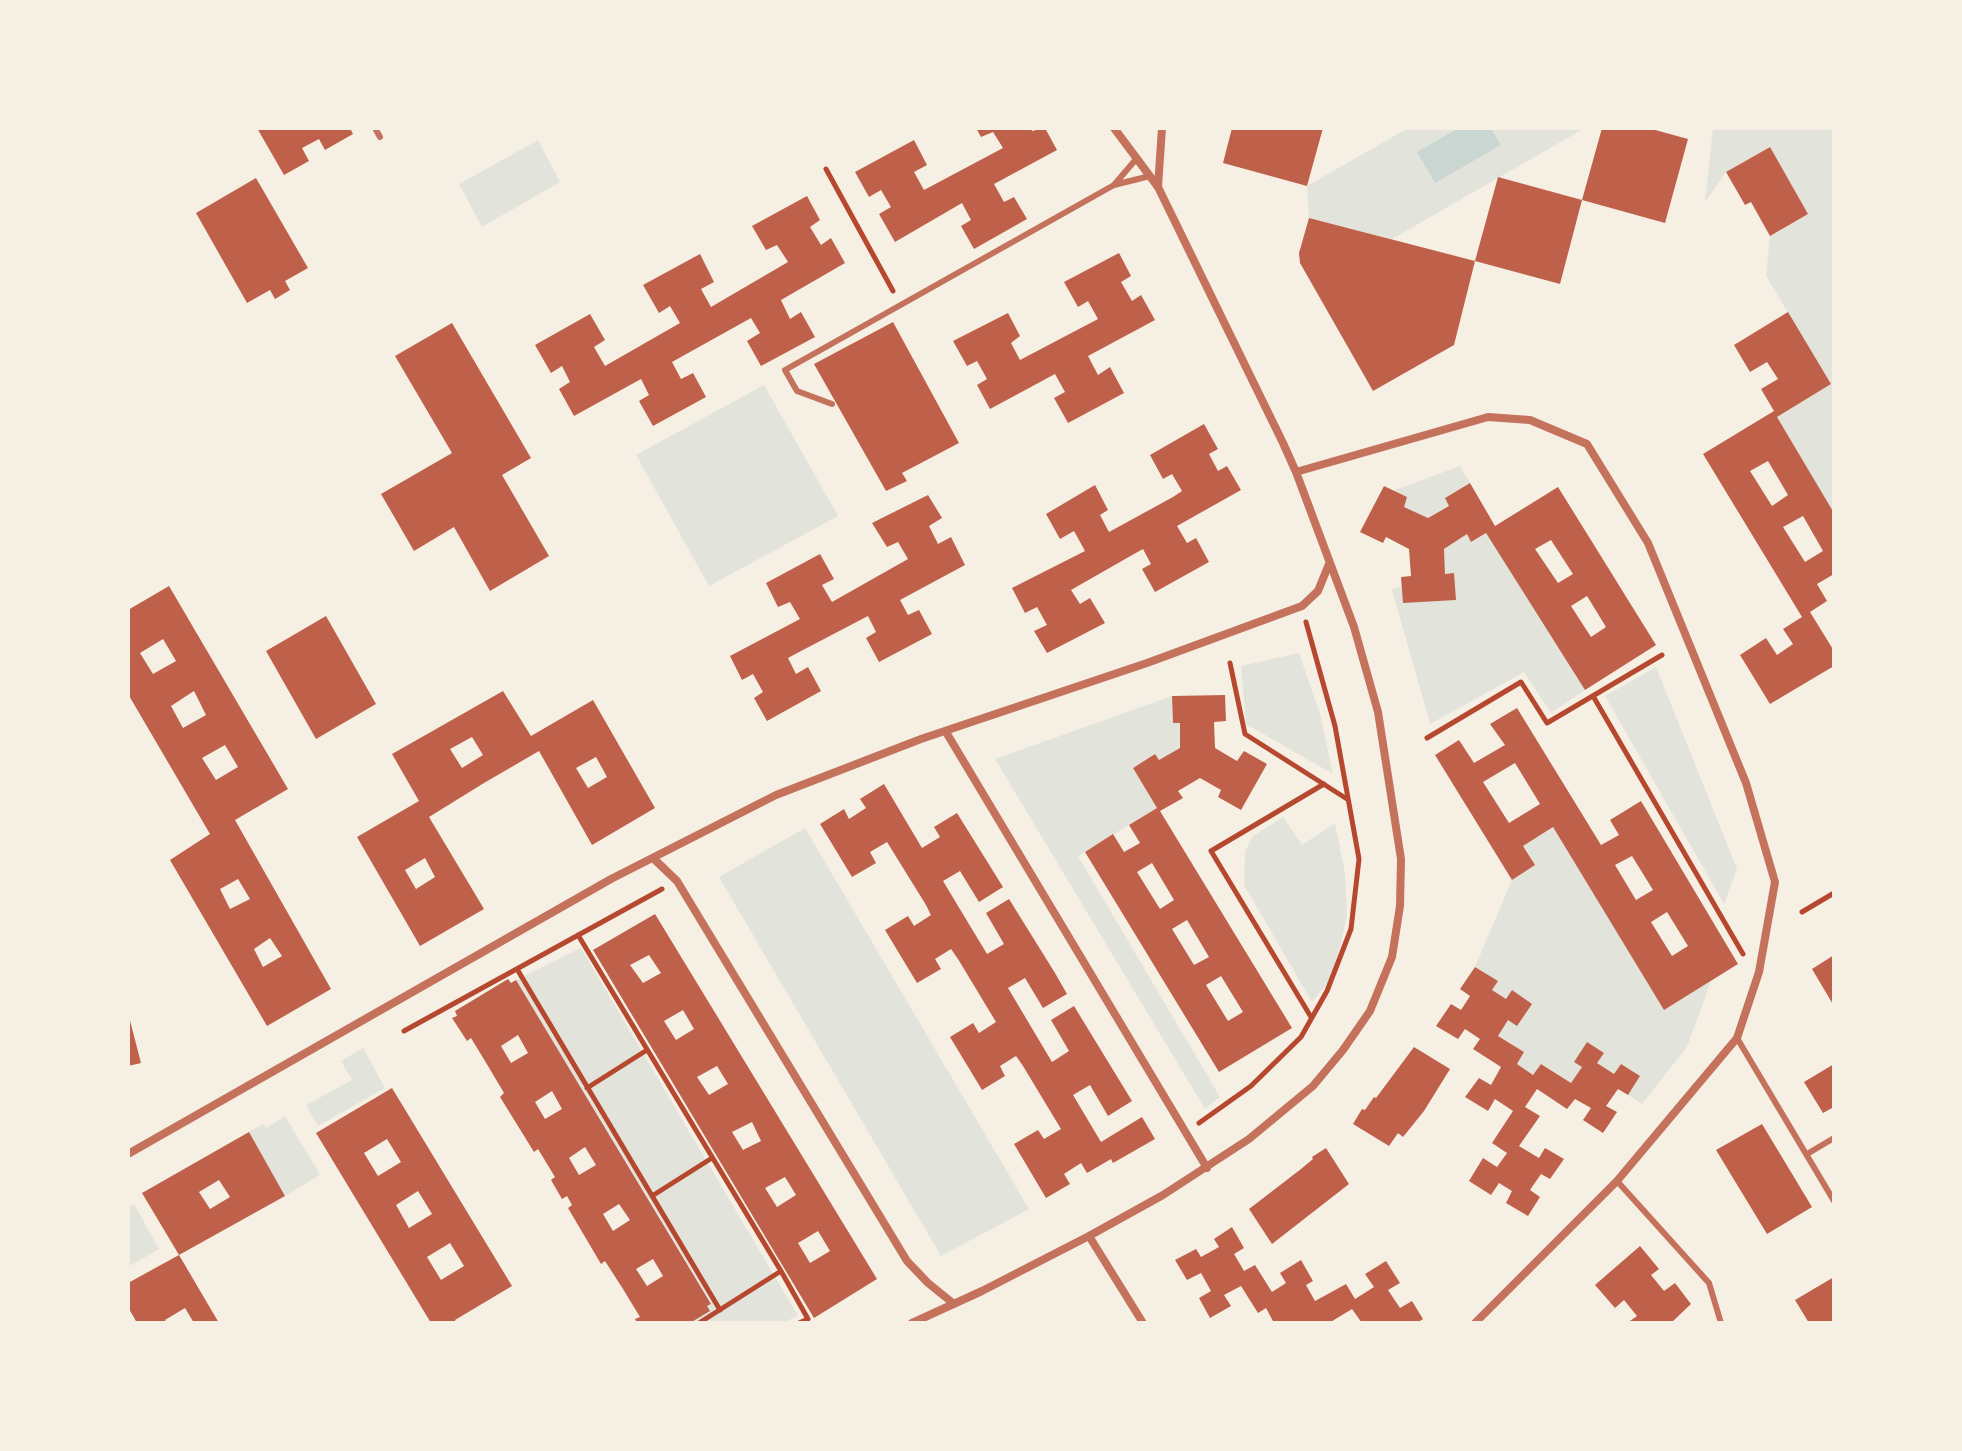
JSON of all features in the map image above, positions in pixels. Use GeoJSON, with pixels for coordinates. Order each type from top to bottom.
{"type":"FeatureCollection","features":[{"type":"Feature","properties":{"kind":"street"},"geometry":{"type":"LineString","coordinates":[[912,1323],[1089,1236],[1207,1168],[1249,1139],[1313,1086],[1343,1050],[1370,1011],[1392,957],[1400,906],[1401,859],[1378,712],[1354,627],[1296,472],[1158,187],[1114,128]]}},
{"type":"Feature","properties":{"kind":"street"},"geometry":{"type":"LineString","coordinates":[[1158,187],[1162,128]]}},
{"type":"Feature","properties":{"kind":"street"},"geometry":{"type":"LineString","coordinates":[[1296,472],[1488,417],[1530,420],[1587,444],[1648,543],[1746,783],[1775,882],[1759,972],[1737,1038],[1617,1181],[1475,1323]]}},
{"type":"Feature","properties":{"kind":"street"},"geometry":{"type":"LineString","coordinates":[[128,1154],[598,886],[776,795],[1302,606],[1318,591],[1329,564]]}},
{"type":"Feature","properties":{"kind":"street"},"geometry":{"type":"LineString","coordinates":[[946,732],[1207,1168]]}},
{"type":"Feature","properties":{"kind":"street"},"geometry":{"type":"LineString","coordinates":[[653,858],[677,881],[907,1261],[954,1304]]}},
{"type":"Feature","properties":{"kind":"street"},"geometry":{"type":"LineString","coordinates":[[1089,1236],[1143,1323]]}},
{"type":"Feature","properties":{"kind":"lane"},"geometry":{"type":"LineString","coordinates":[[375,128],[380,137]]}},
{"type":"Feature","properties":{"kind":"lane"},"geometry":{"type":"LineString","coordinates":[[1114,185],[1137,158]]}},
{"type":"Feature","properties":{"kind":"lane"},"geometry":{"type":"LineString","coordinates":[[832,404],[797,391],[785,370],[1114,185],[1150,176]]}},
{"type":"Feature","properties":{"kind":"lane"},"geometry":{"type":"LineString","coordinates":[[1737,1038],[1834,1201]]}},
{"type":"Feature","properties":{"kind":"lane"},"geometry":{"type":"LineString","coordinates":[[1807,1154],[1834,1138]]}},
{"type":"Feature","properties":{"kind":"lane"},"geometry":{"type":"LineString","coordinates":[[1617,1181],[1709,1283],[1721,1323]]}},
{"type":"Feature","properties":{"kind":"path"},"geometry":{"type":"LineString","coordinates":[[826,169],[901,305]]}},
{"type":"Feature","properties":{"kind":"path"},"geometry":{"type":"LineString","coordinates":[[1186,1132],[1251,1086],[1301,1037],[1327,991],[1351,929],[1359,859],[1335,726],[1302,606]]}},
{"type":"Feature","properties":{"kind":"path"},"geometry":{"type":"LineString","coordinates":[[1427,738],[1521,682],[1547,723],[1662,655]]}},
{"type":"Feature","properties":{"kind":"path"},"geometry":{"type":"LineString","coordinates":[[1230,663],[1245,734],[1348,800]]}},
{"type":"Feature","properties":{"kind":"path"},"geometry":{"type":"LineString","coordinates":[[1593,696],[1743,954]]}},
{"type":"Feature","properties":{"kind":"path"},"geometry":{"type":"LineString","coordinates":[[1311,1018],[1211,851],[1324,784]]}},
{"type":"Feature","properties":{"kind":"path"},"geometry":{"type":"LineString","coordinates":[[404,1031],[677,881]]}},
{"type":"Feature","properties":{"kind":"path"},"geometry":{"type":"LineString","coordinates":[[1802,912],[1834,893]]}},
{"type":"Feature","properties":{"kind":"path"},"geometry":{"type":"LineString","coordinates":[[578,935],[781,1271],[808,1319],[799,1323]]}},
{"type":"Feature","properties":{"kind":"path"},"geometry":{"type":"LineString","coordinates":[[517,969],[720,1310]]}},
{"type":"Feature","properties":{"kind":"path"},"geometry":{"type":"LineString","coordinates":[[587,1088],[647,1050]]}},
{"type":"Feature","properties":{"kind":"path"},"geometry":{"type":"LineString","coordinates":[[652,1196],[712,1158]]}},
{"type":"Feature","properties":{"kind":"path"},"geometry":{"type":"LineString","coordinates":[[699,1323],[781,1271]]}},
{"type":"Feature","properties":{"kind":"shaded area"},"geometry":{"type":"Polygon","coordinates":[[[1408,128],[1458,128],[1417,152],[1501,145],[1491,128],[1585,128],[1392,239],[1309,218],[1307,186],[1408,128]]]}},
{"type":"Feature","properties":{"kind":"shaded area"},"geometry":{"type":"Polygon","coordinates":[[[1458,128],[1491,128],[1501,145],[1435,183],[1417,152],[1458,128]]]}},
{"type":"Feature","properties":{"kind":"shaded area"},"geometry":{"type":"Polygon","coordinates":[[[1713,128],[1834,128],[1834,513],[1777,417],[1831,384],[1766,276],[1770,236],[1808,214],[1769,147],[1726,172],[1705,202],[1713,128]]]}},
{"type":"Feature","properties":{"kind":"shaded area"},"geometry":{"type":"Polygon","coordinates":[[[538,140],[560,182],[482,227],[459,184],[538,140]]]}},
{"type":"Feature","properties":{"kind":"shaded area"},"geometry":{"type":"Polygon","coordinates":[[[764,385],[838,516],[709,586],[636,455],[764,385]]]}},
{"type":"Feature","properties":{"kind":"shaded area"},"geometry":{"type":"Polygon","coordinates":[[[1460,466],[1470,483],[1446,497],[1449,506],[1428,518],[1404,507],[1392,491],[1460,466]]]}},
{"type":"Feature","properties":{"kind":"shaded area"},"geometry":{"type":"Polygon","coordinates":[[[1486,533],[1585,690],[1551,713],[1524,672],[1430,724],[1392,589],[1445,574],[1444,549],[1467,534],[1472,542],[1486,533]]]}},
{"type":"Feature","properties":{"kind":"shaded area"},"geometry":{"type":"Polygon","coordinates":[[[1299,653],[1320,714],[1333,774],[1246,724],[1241,666],[1299,653]]]}},
{"type":"Feature","properties":{"kind":"shaded area"},"geometry":{"type":"Polygon","coordinates":[[[1656,667],[1737,869],[1724,904],[1605,696],[1656,667]]]}},
{"type":"Feature","properties":{"kind":"shaded area"},"geometry":{"type":"Polygon","coordinates":[[[1172,696],[1173,722],[1180,723],[1180,748],[1159,760],[1154,754],[1133,768],[1157,808],[1078,856],[1220,1097],[1205,1109],[995,759],[1172,696]]]}},
{"type":"Feature","properties":{"kind":"shaded area"},"geometry":{"type":"Polygon","coordinates":[[[1283,817],[1302,845],[1335,823],[1345,873],[1347,916],[1340,947],[1329,981],[1312,1002],[1244,885],[1245,851],[1253,836],[1283,817]]]}},
{"type":"Feature","properties":{"kind":"shaded area"},"geometry":{"type":"Polygon","coordinates":[[[1553,827],[1665,1009],[1711,981],[1687,1047],[1642,1104],[1628,1095],[1640,1076],[1621,1064],[1614,1074],[1597,1063],[1603,1053],[1587,1043],[1574,1062],[1582,1067],[1571,1083],[1542,1064],[1533,1075],[1517,1064],[1524,1052],[1498,1036],[1508,1020],[1506,999],[1492,990],[1498,981],[1475,967],[1512,880],[1535,865],[1523,846],[1553,827]]]}},
{"type":"Feature","properties":{"kind":"shaded area"},"geometry":{"type":"Polygon","coordinates":[[[805,828],[1029,1209],[941,1256],[719,877],[805,828]]]}},
{"type":"Feature","properties":{"kind":"shaded area"},"geometry":{"type":"Polygon","coordinates":[[[581,948],[798,1316],[782,1323],[690,1323],[709,1312],[707,1306],[711,1303],[516,980],[581,948]]]}},
{"type":"Feature","properties":{"kind":"shaded area"},"geometry":{"type":"Polygon","coordinates":[[[363,1048],[385,1088],[318,1126],[306,1105],[352,1080],[341,1061],[363,1048]]]}},
{"type":"Feature","properties":{"kind":"shaded area"},"geometry":{"type":"Polygon","coordinates":[[[285,1116],[320,1175],[285,1196],[249,1132],[263,1124],[266,1128],[285,1116]]]}},
{"type":"Feature","properties":{"kind":"shaded area"},"geometry":{"type":"Polygon","coordinates":[[[134,1204],[159,1249],[128,1267],[128,1208],[134,1204]]]}},
{"type":"Feature","properties":{"kind":"building"},"geometry":{"type":"Polygon","coordinates":[[[257,128],[350,128],[353,134],[325,150],[319,139],[302,148],[309,161],[284,175],[257,128]]]}},
{"type":"Feature","properties":{"kind":"building"},"geometry":{"type":"Polygon","coordinates":[[[976,128],[1031,128],[1032,131],[1045,128],[1057,150],[994,184],[1004,202],[1014,197],[1027,219],[974,249],[961,226],[971,220],[962,203],[895,242],[879,214],[891,207],[881,190],[869,197],[855,172],[914,140],[927,165],[914,172],[924,190],[1003,148],[993,132],[981,137],[976,128]]]}},
{"type":"Feature","properties":{"kind":"building"},"geometry":{"type":"Polygon","coordinates":[[[1232,128],[1323,128],[1307,186],[1223,163],[1232,128]]]}},
{"type":"Feature","properties":{"kind":"building"},"geometry":{"type":"Polygon","coordinates":[[[1602,128],[1648,128],[1688,139],[1665,223],[1582,200],[1602,128]]]}},
{"type":"Feature","properties":{"kind":"building"},"geometry":{"type":"Polygon","coordinates":[[[1770,147],[1808,214],[1770,236],[1751,202],[1745,205],[1726,172],[1770,147]]]}},
{"type":"Feature","properties":{"kind":"building"},"geometry":{"type":"Polygon","coordinates":[[[1498,177],[1582,200],[1560,284],[1475,261],[1498,177]]]}},
{"type":"Feature","properties":{"kind":"building"},"geometry":{"type":"Polygon","coordinates":[[[256,178],[308,268],[285,281],[290,290],[275,299],[270,290],[247,303],[196,213],[256,178]]]}},
{"type":"Feature","properties":{"kind":"building"},"geometry":{"type":"Polygon","coordinates":[[[807,196],[820,220],[810,227],[821,245],[831,238],[845,263],[781,300],[790,319],[801,312],[815,337],[761,366],[747,341],[760,333],[751,318],[672,362],[681,379],[693,373],[706,397],[653,426],[639,401],[649,395],[641,379],[574,416],[559,389],[570,382],[562,366],[551,373],[535,345],[590,314],[605,340],[594,347],[605,366],[680,323],[670,306],[659,313],[643,285],[700,254],[714,282],[701,289],[711,307],[788,262],[777,245],[766,250],[752,226],[807,196]]]}},
{"type":"Feature","properties":{"kind":"building"},"geometry":{"type":"Polygon","coordinates":[[[1309,218],[1475,261],[1454,345],[1373,391],[1300,263],[1299,253],[1309,218]]]}},
{"type":"Feature","properties":{"kind":"building"},"geometry":{"type":"Polygon","coordinates":[[[1119,253],[1131,276],[1121,282],[1132,301],[1141,295],[1155,320],[1088,356],[1098,375],[1110,367],[1124,393],[1068,423],[1054,398],[1065,392],[1055,374],[990,409],[977,385],[987,379],[977,361],[967,366],[953,341],[1008,313],[1020,336],[1011,343],[1020,360],[1098,319],[1088,301],[1078,307],[1064,282],[1119,253]]]}},
{"type":"Feature","properties":{"kind":"building"},"geometry":{"type":"Polygon","coordinates":[[[1788,312],[1831,384],[1777,417],[1834,513],[1834,574],[1817,584],[1827,601],[1810,612],[1834,651],[1834,666],[1770,704],[1740,655],[1766,638],[1777,655],[1793,644],[1783,629],[1802,617],[1703,454],[1774,411],[1761,389],[1778,379],[1767,362],[1750,372],[1734,345],[1788,312]],[[1768,461],[1750,471],[1772,506],[1788,495],[1768,461]],[[1803,516],[1783,527],[1805,562],[1823,551],[1803,516]]]}},
{"type":"Feature","properties":{"kind":"building"},"geometry":{"type":"Polygon","coordinates":[[[893,322],[959,443],[902,473],[907,481],[886,491],[814,364],[893,322]]]}},
{"type":"Feature","properties":{"kind":"building"},"geometry":{"type":"Polygon","coordinates":[[[452,323],[531,458],[502,475],[549,556],[490,591],[454,527],[414,551],[381,494],[452,453],[395,356],[452,323]]]}},
{"type":"Feature","properties":{"kind":"building"},"geometry":{"type":"Polygon","coordinates":[[[1204,424],[1218,449],[1209,454],[1218,471],[1227,466],[1241,490],[1177,526],[1187,543],[1196,538],[1209,562],[1155,592],[1142,569],[1151,564],[1143,549],[1134,554],[1071,590],[1080,604],[1090,598],[1105,623],[1047,653],[1034,631],[1047,625],[1037,607],[1025,613],[1012,588],[1085,551],[1074,531],[1060,539],[1046,514],[1095,485],[1108,510],[1100,515],[1109,532],[1173,497],[1182,491],[1172,474],[1163,479],[1150,455],[1204,424]]]}},
{"type":"Feature","properties":{"kind":"building"},"geometry":{"type":"Polygon","coordinates":[[[1470,483],[1495,526],[1558,487],[1656,645],[1585,690],[1486,533],[1471,542],[1467,534],[1444,549],[1445,574],[1454,573],[1456,600],[1403,603],[1401,577],[1411,576],[1409,549],[1386,537],[1383,543],[1360,532],[1384,486],[1407,497],[1404,507],[1428,518],[1449,506],[1445,498],[1470,483]],[[1551,540],[1535,549],[1558,583],[1573,574],[1551,540]],[[1587,596],[1571,606],[1591,637],[1606,627],[1587,596]]]}},
{"type":"Feature","properties":{"kind":"building"},"geometry":{"type":"Polygon","coordinates":[[[928,495],[942,518],[929,526],[938,544],[951,537],[965,565],[900,600],[908,615],[919,610],[932,634],[879,662],[866,638],[876,632],[868,616],[801,651],[788,658],[796,674],[808,667],[821,691],[767,721],[754,698],[763,692],[753,674],[742,680],[730,656],[800,619],[790,602],[778,607],[766,583],[820,554],[834,579],[822,585],[832,602],[908,559],[898,542],[887,547],[872,523],[928,495]]]}},
{"type":"Feature","properties":{"kind":"building"},"geometry":{"type":"Polygon","coordinates":[[[169,586],[288,789],[235,820],[331,989],[267,1026],[170,860],[210,834],[128,694],[128,610],[169,586]],[[163,639],[140,653],[153,674],[176,661],[163,639]],[[194,691],[171,706],[183,728],[206,715],[194,691]],[[225,745],[202,758],[216,780],[238,767],[225,745]],[[238,879],[220,889],[230,909],[250,899],[238,879]],[[270,938],[254,949],[263,967],[282,956],[270,938]]]}},
{"type":"Feature","properties":{"kind":"building"},"geometry":{"type":"Polygon","coordinates":[[[326,616],[376,704],[316,739],[266,651],[326,616]]]}},
{"type":"Feature","properties":{"kind":"building"},"geometry":{"type":"Polygon","coordinates":[[[503,691],[531,736],[593,700],[655,808],[592,845],[539,751],[484,783],[429,817],[484,909],[420,946],[357,837],[419,801],[392,754],[503,691]],[[472,737],[450,749],[462,768],[483,755],[472,737]],[[596,757],[576,768],[588,788],[607,777],[596,757]],[[425,858],[405,870],[416,889],[435,877],[425,858]]]}},
{"type":"Feature","properties":{"kind":"building"},"geometry":{"type":"Polygon","coordinates":[[[1225,695],[1226,721],[1214,722],[1215,748],[1237,761],[1244,751],[1267,764],[1241,810],[1218,797],[1221,790],[1200,778],[1178,791],[1183,798],[1160,811],[1292,1028],[1219,1072],[1085,852],[1113,834],[1124,852],[1140,843],[1129,825],[1157,808],[1133,768],[1155,754],[1159,760],[1180,748],[1180,723],[1173,723],[1172,696],[1225,695]],[[1152,863],[1137,872],[1160,909],[1174,900],[1152,863]],[[1187,920],[1172,929],[1194,965],[1209,957],[1187,920]],[[1221,976],[1206,985],[1228,1021],[1243,1012],[1221,976]]]}},
{"type":"Feature","properties":{"kind":"building"},"geometry":{"type":"Polygon","coordinates":[[[1517,708],[1601,845],[1619,835],[1610,820],[1641,801],[1738,964],[1664,1010],[1553,827],[1523,846],[1535,865],[1512,880],[1435,755],[1459,740],[1474,763],[1505,745],[1490,724],[1517,708]],[[1515,763],[1483,782],[1509,823],[1540,804],[1515,763]],[[1632,856],[1615,865],[1636,900],[1653,890],[1632,856]],[[1667,912],[1651,922],[1672,956],[1688,946],[1667,912]]]}},
{"type":"Feature","properties":{"kind":"building"},"geometry":{"type":"Polygon","coordinates":[[[884,784],[922,848],[940,837],[934,827],[957,813],[1003,887],[979,902],[960,871],[943,881],[987,954],[1004,944],[986,913],[1009,899],[1055,973],[1067,994],[1043,1008],[1025,978],[1008,988],[1052,1062],[1069,1051],[1051,1020],[1074,1006],[1132,1101],[1108,1116],[1090,1085],[1073,1095],[1101,1142],[1142,1117],[1155,1139],[1113,1163],[1111,1159],[1087,1173],[1081,1163],[1064,1174],[1070,1184],[1046,1198],[1014,1144],[1038,1130],[1044,1139],[1061,1129],[1016,1056],[1000,1066],[1005,1076],[982,1090],[950,1037],[973,1023],[979,1033],[996,1022],[951,949],[935,959],[941,969],[917,983],[885,930],[908,916],[914,926],[931,915],[926,905],[887,842],[870,852],[876,863],[852,877],[820,824],[844,809],[849,819],[866,808],[860,799],[884,784]]]}},
{"type":"Feature","properties":{"kind":"building"},"geometry":{"type":"Polygon","coordinates":[[[655,914],[877,1279],[814,1318],[593,950],[655,914]],[[649,955],[630,965],[643,983],[661,973],[649,955]],[[683,1010],[664,1021],[676,1040],[694,1029],[683,1010]],[[717,1066],[697,1077],[709,1095],[728,1084],[717,1066]],[[752,1122],[732,1132],[743,1150],[761,1141],[752,1122]],[[785,1177],[765,1188],[777,1207],[796,1195],[785,1177]],[[818,1231],[798,1243],[810,1263],[830,1251],[818,1231]]]}},
{"type":"Feature","properties":{"kind":"building"},"geometry":{"type":"Polygon","coordinates":[[[1834,955],[1834,1006],[1812,969],[1834,955]]]}},
{"type":"Feature","properties":{"kind":"building"},"geometry":{"type":"Polygon","coordinates":[[[1475,967],[1498,981],[1492,990],[1506,999],[1512,990],[1532,1004],[1517,1026],[1508,1020],[1498,1036],[1524,1052],[1517,1064],[1533,1075],[1541,1064],[1571,1083],[1582,1067],[1574,1062],[1587,1042],[1604,1053],[1597,1063],[1614,1074],[1621,1064],[1640,1076],[1628,1095],[1618,1089],[1606,1106],[1617,1112],[1603,1133],[1583,1120],[1591,1108],[1575,1099],[1567,1109],[1537,1089],[1525,1107],[1540,1116],[1519,1146],[1539,1158],[1545,1148],[1564,1159],[1550,1179],[1541,1174],[1530,1190],[1540,1197],[1528,1216],[1506,1203],[1512,1191],[1499,1183],[1491,1195],[1469,1181],[1483,1158],[1497,1167],[1507,1153],[1492,1143],[1513,1111],[1495,1099],[1488,1111],[1465,1097],[1479,1078],[1491,1085],[1501,1067],[1473,1049],[1480,1039],[1465,1029],[1458,1039],[1436,1026],[1451,1004],[1461,1010],[1470,996],[1460,989],[1475,967]]]}},
{"type":"Feature","properties":{"kind":"building"},"geometry":{"type":"Polygon","coordinates":[[[508,979],[511,983],[516,980],[711,1304],[707,1306],[710,1311],[690,1323],[637,1323],[635,1319],[640,1317],[605,1261],[601,1264],[568,1208],[572,1205],[567,1196],[562,1199],[551,1180],[555,1177],[538,1149],[534,1152],[500,1097],[504,1093],[471,1038],[467,1041],[452,1018],[457,1016],[455,1011],[508,979]],[[518,1035],[501,1046],[511,1063],[528,1053],[518,1035]],[[552,1091],[535,1102],[545,1119],[562,1109],[552,1091]],[[585,1147],[569,1158],[579,1175],[596,1165],[585,1147]],[[619,1204],[603,1214],[613,1231],[630,1220],[619,1204]],[[653,1259],[636,1269],[647,1286],[663,1276],[653,1259]]]}},
{"type":"Feature","properties":{"kind":"building"},"geometry":{"type":"Polygon","coordinates":[[[128,1013],[141,1063],[128,1066],[128,1013]]]}},
{"type":"Feature","properties":{"kind":"building"},"geometry":{"type":"Polygon","coordinates":[[[1414,1047],[1450,1069],[1424,1111],[1403,1137],[1398,1133],[1389,1146],[1353,1124],[1414,1047]]]}},
{"type":"Feature","properties":{"kind":"building"},"geometry":{"type":"Polygon","coordinates":[[[1834,1064],[1834,1107],[1823,1113],[1804,1082],[1834,1064]]]}},
{"type":"Feature","properties":{"kind":"building"},"geometry":{"type":"Polygon","coordinates":[[[392,1088],[512,1286],[455,1320],[456,1323],[431,1323],[316,1133],[392,1088]],[[387,1139],[364,1153],[378,1176],[401,1162],[387,1139]],[[418,1191],[396,1205],[409,1228],[432,1214],[418,1191]],[[450,1243],[427,1257],[441,1280],[464,1266],[450,1243]]]}},
{"type":"Feature","properties":{"kind":"building"},"geometry":{"type":"Polygon","coordinates":[[[1762,1124],[1812,1207],[1767,1234],[1716,1150],[1762,1124]]]}},
{"type":"Feature","properties":{"kind":"building"},"geometry":{"type":"Polygon","coordinates":[[[249,1132],[285,1196],[179,1255],[142,1193],[249,1132]],[[219,1180],[199,1192],[210,1209],[230,1197],[219,1180]]]}},
{"type":"Feature","properties":{"kind":"building"},"geometry":{"type":"Polygon","coordinates":[[[1326,1148],[1349,1184],[1272,1244],[1249,1209],[1326,1148]]]}},
{"type":"Feature","properties":{"kind":"building"},"geometry":{"type":"Polygon","coordinates":[[[1232,1227],[1244,1248],[1234,1254],[1244,1271],[1255,1265],[1272,1292],[1286,1283],[1280,1273],[1301,1260],[1313,1281],[1306,1285],[1315,1301],[1346,1284],[1355,1299],[1374,1287],[1365,1274],[1386,1261],[1400,1283],[1388,1290],[1400,1308],[1412,1301],[1423,1319],[1417,1323],[1362,1323],[1352,1309],[1329,1323],[1274,1323],[1266,1308],[1258,1313],[1241,1286],[1224,1295],[1231,1306],[1210,1318],[1199,1298],[1211,1291],[1201,1273],[1187,1280],[1175,1260],[1196,1249],[1201,1257],[1219,1247],[1214,1239],[1232,1227]]]}},
{"type":"Feature","properties":{"kind":"building"},"geometry":{"type":"Polygon","coordinates":[[[1640,1246],[1659,1269],[1651,1275],[1664,1291],[1675,1283],[1691,1304],[1671,1323],[1627,1323],[1637,1316],[1624,1300],[1615,1308],[1595,1285],[1640,1246]]]}},
{"type":"Feature","properties":{"kind":"building"},"geometry":{"type":"Polygon","coordinates":[[[179,1255],[219,1323],[194,1323],[185,1308],[165,1320],[167,1323],[137,1323],[128,1307],[128,1283],[179,1255]]]}},
{"type":"Feature","properties":{"kind":"building"},"geometry":{"type":"Polygon","coordinates":[[[1834,1277],[1834,1323],[1809,1323],[1795,1300],[1834,1277]]]}}]}
